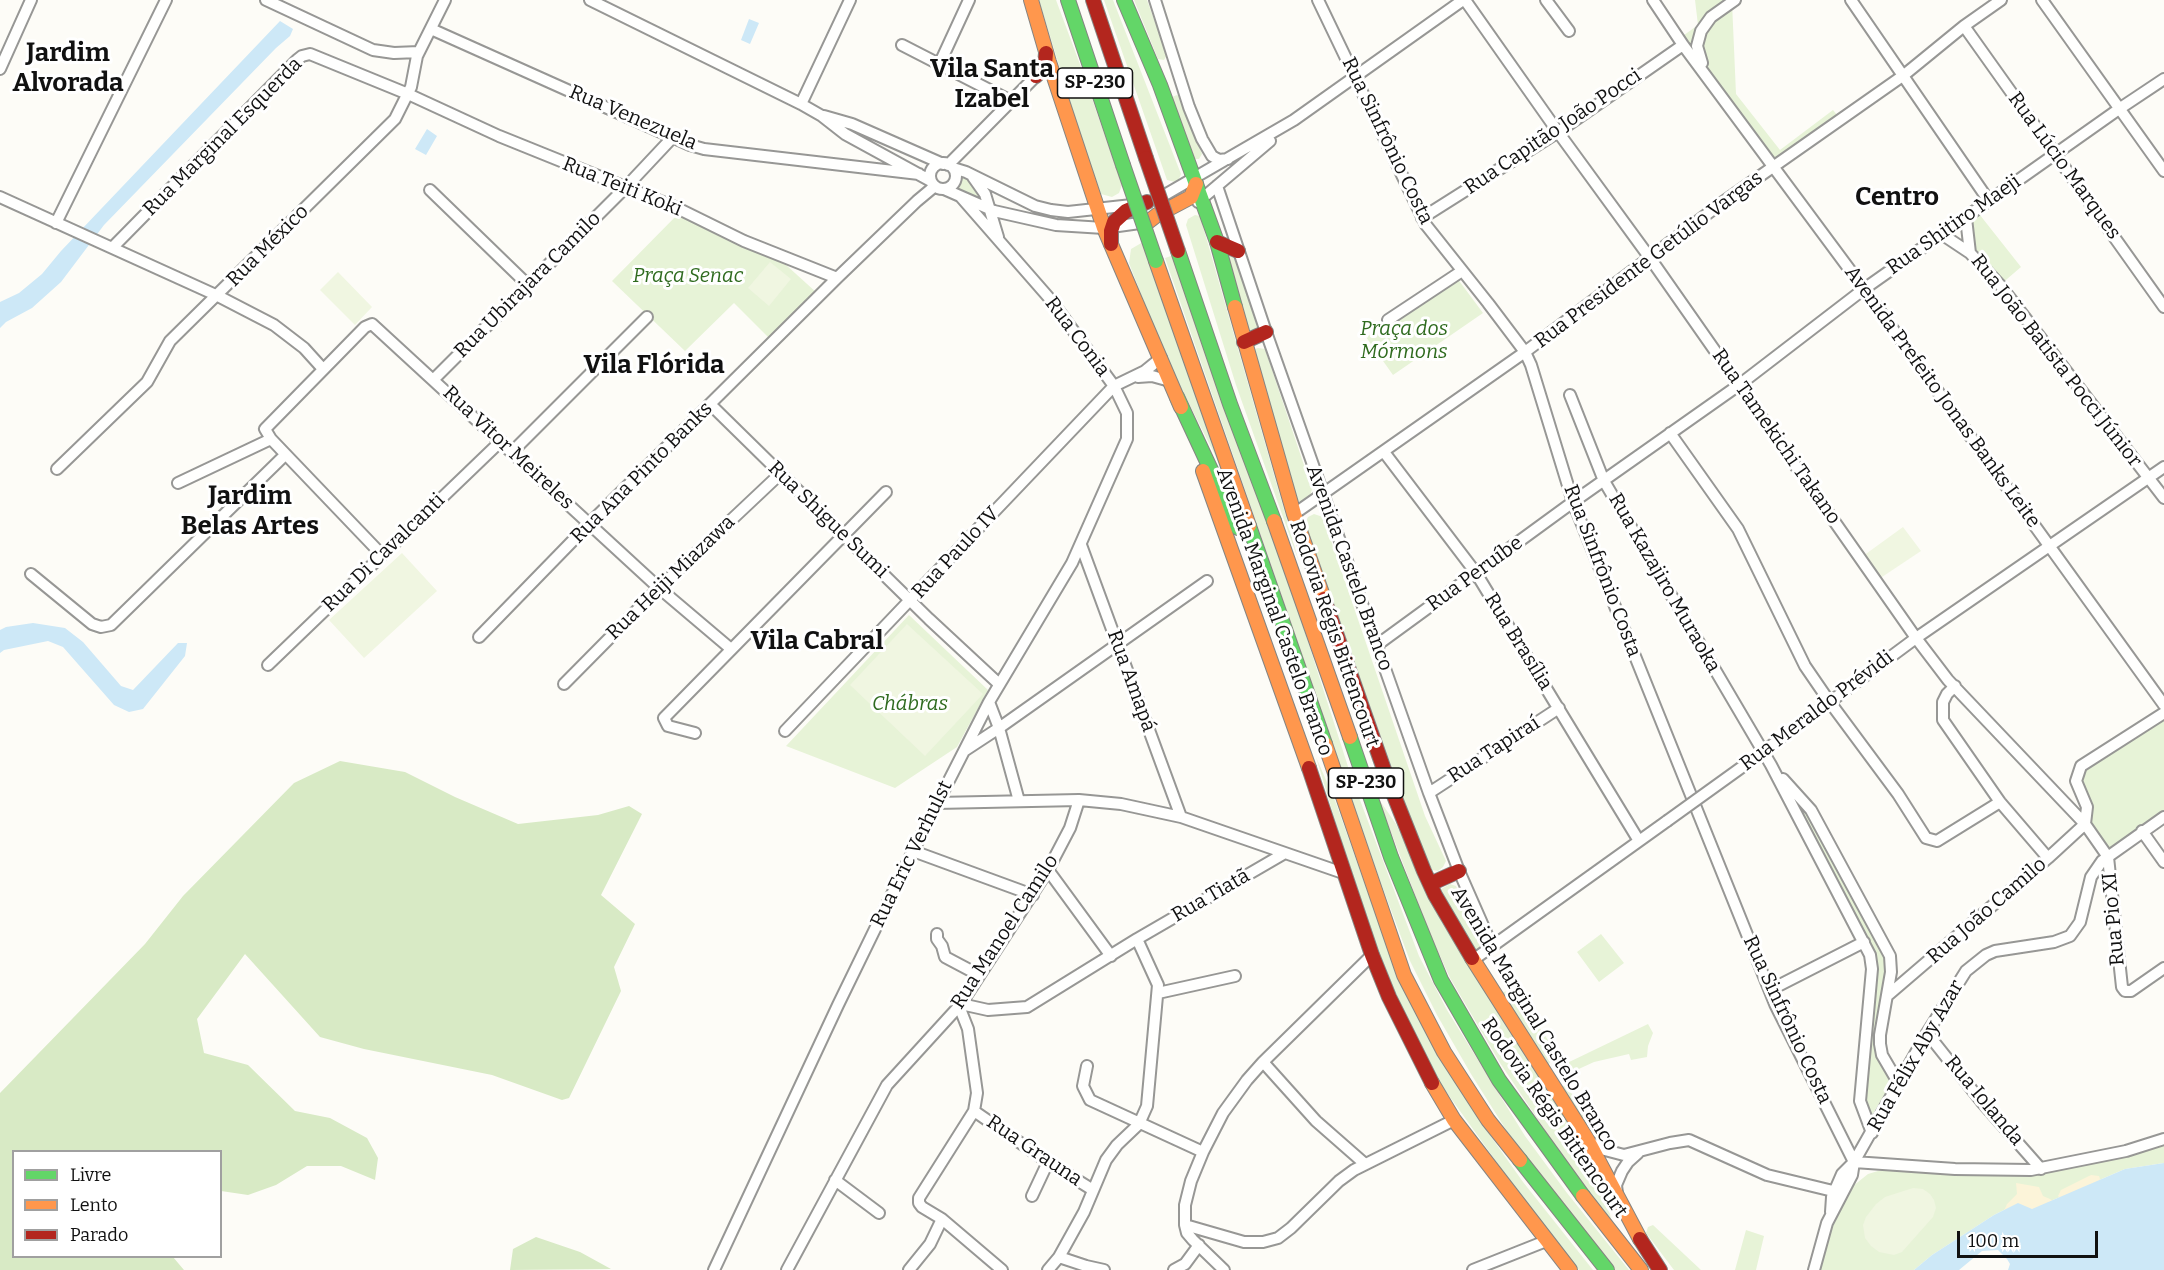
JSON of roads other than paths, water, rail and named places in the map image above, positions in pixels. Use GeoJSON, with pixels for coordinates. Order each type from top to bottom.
{"type":"FeatureCollection","features":[{"type":"Feature","properties":{"kind":"main road","name":"Avenida Marginal Castelo Branco"},"geometry":{"type":"LineString","coordinates":[[1031,0],[1097,209],[1108,227],[1111,244],[1177,397],[1299,738],[1343,873],[1389,997],[1420,1062],[1454,1120],[1570,1270]]}},
{"type":"Feature","properties":{"kind":"main road","name":"SP-230"},"geometry":{"type":"LineString","coordinates":[[1068,0],[1156,261],[1316,716],[1404,975],[1444,1052],[1488,1120],[1607,1270]]}},
{"type":"Feature","properties":{"kind":"main road","name":"Rodovia Régis Bittencourt"},"geometry":{"type":"LineString","coordinates":[[1093,0],[1230,405],[1290,563],[1391,857],[1441,980],[1499,1080],[1607,1230],[1641,1270]]}},
{"type":"Feature","properties":{"kind":"main road","name":"Avenida Marginal Castelo Branco"},"geometry":{"type":"LineString","coordinates":[[1126,2],[1162,91],[1217,242],[1293,514],[1387,778],[1430,884],[1473,960],[1587,1139],[1621,1206],[1660,1270]]}},
{"type":"Feature","properties":{"kind":"main road"},"geometry":{"type":"LineString","coordinates":[[1036,76],[1045,65],[1046,53]]}},
{"type":"Feature","properties":{"kind":"main road"},"geometry":{"type":"LineString","coordinates":[[1036,76],[1046,74],[1057,87]]}},
{"type":"Feature","properties":{"kind":"main road"},"geometry":{"type":"LineString","coordinates":[[1148,222],[1156,215],[1188,200],[1194,193],[1195,181]]}},
{"type":"Feature","properties":{"kind":"main road"},"geometry":{"type":"LineString","coordinates":[[1207,213],[1206,201],[1215,188]]}},
{"type":"Feature","properties":{"kind":"main road"},"geometry":{"type":"LineString","coordinates":[[1108,227],[1126,211],[1147,202]]}},
{"type":"Feature","properties":{"kind":"main road"},"geometry":{"type":"LineString","coordinates":[[1217,242],[1238,251]]}},
{"type":"Feature","properties":{"kind":"main road"},"geometry":{"type":"LineString","coordinates":[[1244,342],[1266,333]]}},
{"type":"Feature","properties":{"kind":"main road"},"geometry":{"type":"LineString","coordinates":[[1177,397],[1245,544],[1300,692],[1316,716]]}},
{"type":"Feature","properties":{"kind":"main road"},"geometry":{"type":"LineString","coordinates":[[1430,884],[1459,871]]}},
{"type":"Feature","properties":{"kind":"street"},"geometry":{"type":"LineString","coordinates":[[0,69],[31,0]]}},
{"type":"Feature","properties":{"kind":"street"},"geometry":{"type":"LineString","coordinates":[[56,223],[166,0]]}},
{"type":"Feature","properties":{"kind":"street"},"geometry":{"type":"LineString","coordinates":[[266,0],[373,50],[394,53],[419,52]]}},
{"type":"Feature","properties":{"kind":"street","name":"Rua México"},"geometry":{"type":"LineString","coordinates":[[57,469],[147,382],[170,341],[399,115],[408,94],[419,52],[445,0]]}},
{"type":"Feature","properties":{"kind":"street"},"geometry":{"type":"LineString","coordinates":[[590,0],[801,104],[822,116],[845,134],[937,185],[990,209],[1062,226],[1108,227],[1148,222],[1180,212],[1202,199],[1294,120]]}},
{"type":"Feature","properties":{"kind":"street"},"geometry":{"type":"LineString","coordinates":[[801,104],[850,0]]}},
{"type":"Feature","properties":{"kind":"street"},"geometry":{"type":"LineString","coordinates":[[939,64],[969,0]]}},
{"type":"Feature","properties":{"kind":"street"},"geometry":{"type":"LineString","coordinates":[[1155,0],[1182,87],[1209,153],[1219,160],[1231,158]]}},
{"type":"Feature","properties":{"kind":"street","name":"Rua Sinfrônio Costa"},"geometry":{"type":"LineString","coordinates":[[1318,0],[1422,218],[1525,352],[1534,373],[1573,502],[1770,990],[1854,1162]]}},
{"type":"Feature","properties":{"kind":"street"},"geometry":{"type":"LineString","coordinates":[[822,116],[841,119],[948,166],[966,171],[1046,209],[1064,212],[1147,202],[1195,181],[1294,120],[1464,0]]}},
{"type":"Feature","properties":{"kind":"street","name":"Rua Tamekichi Takano"},"geometry":{"type":"LineString","coordinates":[[1464,0],[1650,258],[1916,638],[1954,686],[2085,824],[2108,856]]}},
{"type":"Feature","properties":{"kind":"street"},"geometry":{"type":"LineString","coordinates":[[1546,0],[1569,31]]}},
{"type":"Feature","properties":{"kind":"street","name":"Avenida Prefeito Jonas Banks Leite"},"geometry":{"type":"LineString","coordinates":[[1653,0],[1683,45],[1864,289],[2164,705]]}},
{"type":"Feature","properties":{"kind":"street"},"geometry":{"type":"LineString","coordinates":[[1714,0],[1715,14]]}},
{"type":"Feature","properties":{"kind":"street"},"geometry":{"type":"LineString","coordinates":[[1715,14],[1735,0]]}},
{"type":"Feature","properties":{"kind":"street"},"geometry":{"type":"LineString","coordinates":[[1851,0],[1989,201]]}},
{"type":"Feature","properties":{"kind":"street","name":"Rua Presidente Getúlio Vargas"},"geometry":{"type":"LineString","coordinates":[[1293,514],[1525,352],[1774,166],[1904,75],[1964,26],[2001,0]]}},
{"type":"Feature","properties":{"kind":"street"},"geometry":{"type":"LineString","coordinates":[[2042,0],[2164,171]]}},
{"type":"Feature","properties":{"kind":"street","name":"Avenida Prefeito Jonas Banks Leite"},"geometry":{"type":"LineString","coordinates":[[1715,14],[1701,31],[1697,46],[1700,61],[1718,91]]}},
{"type":"Feature","properties":{"kind":"street","name":"Rua Lúcio Marques"},"geometry":{"type":"LineString","coordinates":[[1964,26],[2164,307]]}},
{"type":"Feature","properties":{"kind":"street","name":"Rua Venezuela"},"geometry":{"type":"LineString","coordinates":[[431,29],[672,138],[704,148],[919,174]]}},
{"type":"Feature","properties":{"kind":"street"},"geometry":{"type":"LineString","coordinates":[[902,45],[1011,101]]}},
{"type":"Feature","properties":{"kind":"street","name":"Rua Capitão João Pocci"},"geometry":{"type":"LineString","coordinates":[[1422,218],[1558,132],[1683,45]]}},
{"type":"Feature","properties":{"kind":"street","name":"Rua Marginal Esquerda"},"geometry":{"type":"LineString","coordinates":[[113,247],[302,56],[308,54],[318,56],[408,94]]}},
{"type":"Feature","properties":{"kind":"street"},"geometry":{"type":"LineString","coordinates":[[937,185],[933,169],[948,166],[1036,76]]}},
{"type":"Feature","properties":{"kind":"street","name":"Rua Shitiro Maeji"},"geometry":{"type":"LineString","coordinates":[[1573,502],[1739,385],[1864,289],[2118,109],[2164,79]]}},
{"type":"Feature","properties":{"kind":"street"},"geometry":{"type":"LineString","coordinates":[[1162,91],[1182,87]]}},
{"type":"Feature","properties":{"kind":"street","name":"Rua Teiti Koki"},"geometry":{"type":"LineString","coordinates":[[408,94],[499,136],[675,207],[744,241],[837,278]]}},
{"type":"Feature","properties":{"kind":"street","name":"Rua Ubirajara Camilo"},"geometry":{"type":"LineString","coordinates":[[434,379],[672,138]]}},
{"type":"Feature","properties":{"kind":"street"},"geometry":{"type":"LineString","coordinates":[[937,185],[951,186],[956,179],[948,166]]}},
{"type":"Feature","properties":{"kind":"street","name":"Rua Conia"},"geometry":{"type":"LineString","coordinates":[[966,171],[982,189],[998,238]]}},
{"type":"Feature","properties":{"kind":"street","name":"Rua Ana Pinto Banks"},"geometry":{"type":"LineString","coordinates":[[479,637],[837,278],[937,185]]}},
{"type":"Feature","properties":{"kind":"street","name":"Avenida Castelo Branco"},"geometry":{"type":"LineString","coordinates":[[1215,188],[1429,793],[1459,871],[1492,946]]}},
{"type":"Feature","properties":{"kind":"street"},"geometry":{"type":"LineString","coordinates":[[430,190],[528,285]]}},
{"type":"Feature","properties":{"kind":"street"},"geometry":{"type":"LineString","coordinates":[[0,196],[218,296],[289,335],[323,369],[267,426],[266,433],[382,555]]}},
{"type":"Feature","properties":{"kind":"street","name":"Rua Conia"},"geometry":{"type":"LineString","coordinates":[[960,196],[1050,299],[1114,386],[1127,413],[1129,426],[1125,446]]}},
{"type":"Feature","properties":{"kind":"street"},"geometry":{"type":"LineString","coordinates":[[998,238],[1005,221],[1018,216]]}},
{"type":"Feature","properties":{"kind":"street","name":"Rua João Batista Pocci Júnior"},"geometry":{"type":"LineString","coordinates":[[1966,218],[1970,253],[2000,285],[2164,498]]}},
{"type":"Feature","properties":{"kind":"street"},"geometry":{"type":"LineString","coordinates":[[1943,235],[1970,253]]}},
{"type":"Feature","properties":{"kind":"street"},"geometry":{"type":"LineString","coordinates":[[1388,320],[1462,271]]}},
{"type":"Feature","properties":{"kind":"street"},"geometry":{"type":"LineString","coordinates":[[512,452],[647,316]]}},
{"type":"Feature","properties":{"kind":"street","name":"Rua Vitor Meireles"},"geometry":{"type":"LineString","coordinates":[[323,369],[365,327],[370,324],[376,325],[659,588],[731,649]]}},
{"type":"Feature","properties":{"kind":"street","name":"Rua Paulo IV"},"geometry":{"type":"LineString","coordinates":[[786,732],[1114,386],[1150,368],[1161,358]]}},
{"type":"Feature","properties":{"kind":"street","name":"Rua Paulo IV"},"geometry":{"type":"LineString","coordinates":[[1129,378],[1152,376],[1170,381]]}},
{"type":"Feature","properties":{"kind":"street","name":"Rua Kazajiro Muraoka"},"geometry":{"type":"LineString","coordinates":[[1570,395],[1604,481],[1771,765],[1870,955],[1872,969],[1860,1101],[1872,1133]]}},
{"type":"Feature","properties":{"kind":"street","name":"Rua Shigue Sumi"},"geometry":{"type":"LineString","coordinates":[[711,405],[999,684]]}},
{"type":"Feature","properties":{"kind":"street"},"geometry":{"type":"LineString","coordinates":[[1670,433],[1738,529],[1805,666],[1898,794],[1926,838],[1937,841],[2000,802]]}},
{"type":"Feature","properties":{"kind":"street"},"geometry":{"type":"LineString","coordinates":[[178,483],[271,440]]}},
{"type":"Feature","properties":{"kind":"street","name":"Rua Di Cavalcanti"},"geometry":{"type":"LineString","coordinates":[[268,665],[501,441]]}},
{"type":"Feature","properties":{"kind":"street","name":"Rua Eric Verhulst"},"geometry":{"type":"LineString","coordinates":[[714,1270],[912,851],[989,702],[1081,545],[1125,446]]}},
{"type":"Feature","properties":{"kind":"street","name":"Rua Brasília"},"geometry":{"type":"LineString","coordinates":[[1384,452],[1476,573],[1639,841]]}},
{"type":"Feature","properties":{"kind":"street"},"geometry":{"type":"LineString","coordinates":[[31,574],[92,624],[101,627],[111,625],[285,455]]}},
{"type":"Feature","properties":{"kind":"street","name":"Rua Meraldo Prévidi"},"geometry":{"type":"LineString","coordinates":[[1473,960],[1764,753],[1829,701],[1916,638],[2164,467]]}},
{"type":"Feature","properties":{"kind":"street","name":"Rua Heiji Miazawa"},"geometry":{"type":"LineString","coordinates":[[564,684],[659,588],[780,474]]}},
{"type":"Feature","properties":{"kind":"street"},"geometry":{"type":"LineString","coordinates":[[695,733],[668,726],[664,718],[886,492]]}},
{"type":"Feature","properties":{"kind":"street","name":"Rua Peruíbe"},"geometry":{"type":"LineString","coordinates":[[1377,645],[1573,502]]}},
{"type":"Feature","properties":{"kind":"street","name":"Rua Amapá"},"geometry":{"type":"LineString","coordinates":[[1081,545],[1181,817]]}},
{"type":"Feature","properties":{"kind":"street"},"geometry":{"type":"LineString","coordinates":[[963,751],[1207,581]]}},
{"type":"Feature","properties":{"kind":"street"},"geometry":{"type":"LineString","coordinates":[[1954,686],[1943,702],[1944,720],[2000,802],[2049,858]]}},
{"type":"Feature","properties":{"kind":"street"},"geometry":{"type":"LineString","coordinates":[[989,702],[999,728],[1019,801]]}},
{"type":"Feature","properties":{"kind":"street","name":"Rua Tapiraí"},"geometry":{"type":"LineString","coordinates":[[1429,793],[1559,708]]}},
{"type":"Feature","properties":{"kind":"street"},"geometry":{"type":"LineString","coordinates":[[2085,824],[2087,807],[2076,781],[2080,766],[2164,712]]}},
{"type":"Feature","properties":{"kind":"street","name":"Rua Kazajiro Muraoka"},"geometry":{"type":"LineString","coordinates":[[1771,765],[1810,810],[1890,956],[1892,972],[1880,1035],[1881,1050],[1899,1084]]}},
{"type":"Feature","properties":{"kind":"street"},"geometry":{"type":"LineString","coordinates":[[937,803],[1079,800],[1121,804],[1181,817],[1343,873]]}},
{"type":"Feature","properties":{"kind":"street","name":"Rua Manoel Camilo"},"geometry":{"type":"LineString","coordinates":[[791,1268],[887,1084],[960,1005],[1048,870],[1070,828],[1079,800]]}},
{"type":"Feature","properties":{"kind":"street","name":"Rua Félix Aby Azar"},"geometry":{"type":"LineString","coordinates":[[1814,1270],[1831,1212],[1833,1191],[1842,1174],[1854,1162],[1872,1133],[1927,1034],[1966,971],[1986,955],[1995,951],[2054,942],[2070,936],[2080,922],[2091,877],[2102,861],[2164,817]]}},
{"type":"Feature","properties":{"kind":"street","name":"Rua João Camilo"},"geometry":{"type":"LineString","coordinates":[[1887,996],[2049,858],[2085,824]]}},
{"type":"Feature","properties":{"kind":"street"},"geometry":{"type":"LineString","coordinates":[[2142,831],[2164,862]]}},
{"type":"Feature","properties":{"kind":"street"},"geometry":{"type":"LineString","coordinates":[[912,851],[1033,895]]}},
{"type":"Feature","properties":{"kind":"street","name":"Rua Tiatã"},"geometry":{"type":"LineString","coordinates":[[1111,956],[1285,853]]}},
{"type":"Feature","properties":{"kind":"street","name":"Rua Pio XI"},"geometry":{"type":"LineString","coordinates":[[2108,856],[2120,982],[2125,991],[2131,991],[2164,968]]}},
{"type":"Feature","properties":{"kind":"street"},"geometry":{"type":"LineString","coordinates":[[960,1005],[988,1010],[1027,1007],[1111,956],[1048,870]]}},
{"type":"Feature","properties":{"kind":"street"},"geometry":{"type":"LineString","coordinates":[[937,934],[945,957],[979,975]]}},
{"type":"Feature","properties":{"kind":"street"},"geometry":{"type":"LineString","coordinates":[[1048,1270],[1059,1257],[1084,1212],[1111,1152],[1139,1124],[1149,1098],[1158,993],[1157,980],[1137,939]]}},
{"type":"Feature","properties":{"kind":"street"},"geometry":{"type":"LineString","coordinates":[[1770,990],[1864,942]]}},
{"type":"Feature","properties":{"kind":"street"},"geometry":{"type":"LineString","coordinates":[[1224,1270],[1187,1233],[1185,1225],[1185,1205],[1191,1181],[1203,1152],[1223,1113],[1263,1062],[1372,955]]}},
{"type":"Feature","properties":{"kind":"street"},"geometry":{"type":"LineString","coordinates":[[1158,993],[1235,976]]}},
{"type":"Feature","properties":{"kind":"street","name":"Rua Grauna"},"geometry":{"type":"LineString","coordinates":[[960,1005],[968,1029],[977,1093],[974,1111],[1093,1190]]}},
{"type":"Feature","properties":{"kind":"street","name":"Rua Iolanda"},"geometry":{"type":"LineString","coordinates":[[1927,1034],[2041,1169]]}},
{"type":"Feature","properties":{"kind":"street"},"geometry":{"type":"LineString","coordinates":[[1263,1062],[1316,1121],[1365,1164]]}},
{"type":"Feature","properties":{"kind":"street"},"geometry":{"type":"LineString","coordinates":[[1087,1066],[1083,1086],[1090,1100],[1203,1152]]}},
{"type":"Feature","properties":{"kind":"street"},"geometry":{"type":"LineString","coordinates":[[974,1111],[919,1198],[919,1203],[942,1219],[1002,1270]]}},
{"type":"Feature","properties":{"kind":"street"},"geometry":{"type":"LineString","coordinates":[[1185,1225],[1244,1242],[1270,1241],[1285,1234],[1339,1181],[1365,1164],[1454,1120]]}},
{"type":"Feature","properties":{"kind":"street"},"geometry":{"type":"LineString","coordinates":[[1587,1139],[1597,1147],[1624,1155],[1681,1140],[1693,1141],[1767,1175],[1833,1191]]}},
{"type":"Feature","properties":{"kind":"street"},"geometry":{"type":"LineString","coordinates":[[1854,1162],[1955,1169],[2041,1169],[2119,1153],[2164,1139]]}},
{"type":"Feature","properties":{"kind":"street"},"geometry":{"type":"LineString","coordinates":[[1621,1206],[1617,1190],[1619,1178],[1628,1162],[1640,1151]]}},
{"type":"Feature","properties":{"kind":"street"},"geometry":{"type":"LineString","coordinates":[[1032,1196],[1048,1162]]}},
{"type":"Feature","properties":{"kind":"street","name":"Rua Félix Aby Azar"},"geometry":{"type":"LineString","coordinates":[[1831,1212],[1852,1175],[1854,1162]]}},
{"type":"Feature","properties":{"kind":"street"},"geometry":{"type":"LineString","coordinates":[[835,1180],[879,1213]]}},
{"type":"Feature","properties":{"kind":"street"},"geometry":{"type":"LineString","coordinates":[[909,1270],[930,1244],[942,1219]]}},
{"type":"Feature","properties":{"kind":"street"},"geometry":{"type":"LineString","coordinates":[[1473,1270],[1546,1241]]}},
{"type":"Feature","properties":{"kind":"street"},"geometry":{"type":"LineString","coordinates":[[1174,1270],[1185,1264],[1199,1245]]}},
{"type":"Feature","properties":{"kind":"street"},"geometry":{"type":"LineString","coordinates":[[1059,1257],[1104,1270]]}},
{"type":"Feature","properties":{"kind":"water"},"geometry":{"type":"Polygon","coordinates":[[[749,19],[759,23],[750,44],[741,40],[749,19]]]}},
{"type":"Feature","properties":{"kind":"water"},"geometry":{"type":"Polygon","coordinates":[[[280,21],[293,29],[290,36],[104,225],[61,282],[32,308],[6,322],[0,328],[0,302],[19,293],[42,274],[61,251],[280,21]]]}},
{"type":"Feature","properties":{"kind":"water"},"geometry":{"type":"Polygon","coordinates":[[[427,129],[437,136],[426,155],[415,149],[427,129]]]}},
{"type":"Feature","properties":{"kind":"water"},"geometry":{"type":"Polygon","coordinates":[[[33,623],[65,628],[83,642],[121,686],[133,690],[178,643],[187,643],[185,656],[143,709],[129,712],[114,705],[63,647],[48,641],[4,650],[0,653],[0,630],[33,623]]]}},
{"type":"Feature","properties":{"kind":"water"},"geometry":{"type":"Polygon","coordinates":[[[2164,1163],[2164,1270],[2008,1270],[2010,1264],[1998,1250],[1982,1251],[1959,1270],[1914,1270],[1932,1255],[1994,1215],[2018,1203],[2032,1209],[2125,1169],[2164,1163]]]}},
{"type":"Feature","properties":{"kind":"district","name":"Jardim Alvorada"},"geometry":{"type":"Point","coordinates":[68,69]}},
{"type":"Feature","properties":{"kind":"district","name":"Vila Santa Izabel"},"geometry":{"type":"Point","coordinates":[992,85]}},
{"type":"Feature","properties":{"kind":"district","name":"Centro"},"geometry":{"type":"Point","coordinates":[1897,198]}},
{"type":"Feature","properties":{"kind":"district","name":"Vila Flórida"},"geometry":{"type":"Point","coordinates":[654,366]}},
{"type":"Feature","properties":{"kind":"district","name":"Jardim Belas Artes"},"geometry":{"type":"Point","coordinates":[250,512]}},
{"type":"Feature","properties":{"kind":"district","name":"Vila Cabral"},"geometry":{"type":"Point","coordinates":[817,642]}},
{"type":"Feature","properties":{"kind":"park label","name":"Praça Senac"},"geometry":{"type":"Point","coordinates":[688,276]}},
{"type":"Feature","properties":{"kind":"park label","name":"Praça dos Mórmons"},"geometry":{"type":"Point","coordinates":[1404,340]}},
{"type":"Feature","properties":{"kind":"park label","name":"Chábras"},"geometry":{"type":"Point","coordinates":[910,704]}}]}
